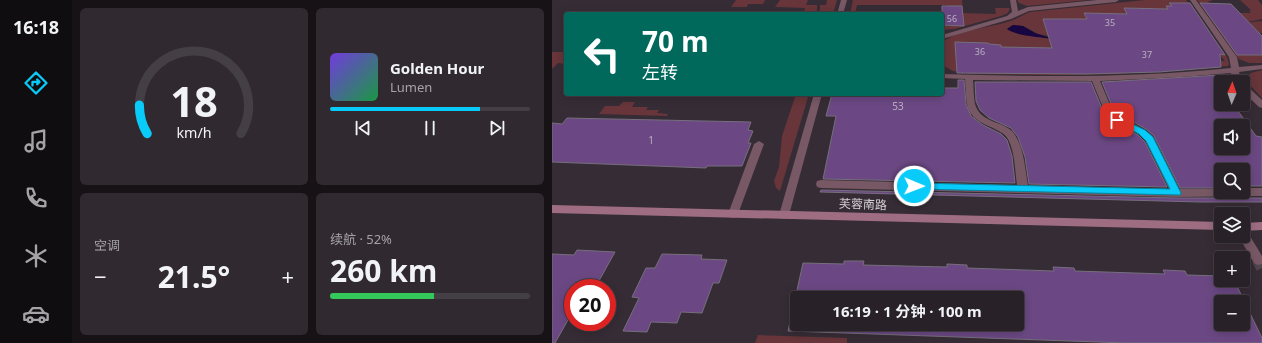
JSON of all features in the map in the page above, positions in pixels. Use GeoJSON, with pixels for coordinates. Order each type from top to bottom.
{"type":"FeatureCollection","features":[{"type":"Feature","properties":{"kind":"street"},"geometry":{"type":"LineString","coordinates":[[841,12],[844,0]]}},
{"type":"Feature","properties":{"kind":"street"},"geometry":{"type":"LineString","coordinates":[[944,33],[1005,19],[1024,10],[1034,8],[1116,0]]}},
{"type":"Feature","properties":{"kind":"street"},"geometry":{"type":"LineString","coordinates":[[1193,0],[1233,57],[1236,75]]}},
{"type":"Feature","properties":{"kind":"street"},"geometry":{"type":"LineString","coordinates":[[1013,1],[1020,7],[1034,8]]}},
{"type":"Feature","properties":{"kind":"street"},"geometry":{"type":"LineString","coordinates":[[1005,19],[1014,14],[1013,1]]}},
{"type":"Feature","properties":{"kind":"street"},"geometry":{"type":"LineString","coordinates":[[944,36],[957,31]]}},
{"type":"Feature","properties":{"kind":"street"},"geometry":{"type":"LineString","coordinates":[[944,76],[1095,78],[1235,70],[1262,67]]}},
{"type":"Feature","properties":{"kind":"street"},"geometry":{"type":"LineString","coordinates":[[969,77],[971,105],[974,114],[1006,131],[1013,139],[1023,189]]}},
{"type":"Feature","properties":{"kind":"street"},"geometry":{"type":"LineString","coordinates":[[1095,78],[1109,113],[1117,120],[1142,132],[1150,139],[1180,193]]}},
{"type":"Feature","properties":{"kind":"street"},"geometry":{"type":"LineString","coordinates":[[1250,94],[1262,105]]}},
{"type":"Feature","properties":{"kind":"street"},"geometry":{"type":"LineString","coordinates":[[784,215],[817,96]]}},
{"type":"Feature","properties":{"kind":"street"},"geometry":{"type":"LineString","coordinates":[[733,214],[759,144]]}},
{"type":"Feature","properties":{"kind":"street"},"geometry":{"type":"LineString","coordinates":[[1159,144],[1180,193]]}},
{"type":"Feature","properties":{"kind":"street"},"geometry":{"type":"LineString","coordinates":[[822,184],[1180,193],[1262,192]]}},
{"type":"Feature","properties":{"kind":"street","name":"芙蓉南路"},"geometry":{"type":"LineString","coordinates":[[552,209],[1214,226]]}},
{"type":"Feature","properties":{"kind":"street"},"geometry":{"type":"LineString","coordinates":[[1250,227],[1262,226]]}},
{"type":"Feature","properties":{"kind":"street"},"geometry":{"type":"LineString","coordinates":[[1248,243],[1258,260]]}},
{"type":"Feature","properties":{"kind":"shaded area"},"geometry":{"type":"Polygon","coordinates":[[[736,0],[765,0],[763,4],[748,4],[747,7],[731,7],[736,0]]]}},
{"type":"Feature","properties":{"kind":"shaded area"},"geometry":{"type":"Polygon","coordinates":[[[780,0],[808,0],[806,5],[817,5],[817,10],[816,12],[804,12],[805,8],[775,7],[780,0]]]}},
{"type":"Feature","properties":{"kind":"shaded area"},"geometry":{"type":"Polygon","coordinates":[[[827,0],[837,0],[834,12],[819,12],[820,5],[826,5],[827,0]]]}},
{"type":"Feature","properties":{"kind":"shaded area"},"geometry":{"type":"Polygon","coordinates":[[[853,0],[962,0],[963,13],[996,14],[995,8],[1010,8],[1008,13],[1001,16],[954,29],[944,30],[944,25],[954,26],[947,5],[857,5],[855,12],[850,12],[853,0]]]}},
{"type":"Feature","properties":{"kind":"shaded area"},"geometry":{"type":"Polygon","coordinates":[[[1017,0],[1089,0],[1027,6],[1019,3],[1017,0]]]}},
{"type":"Feature","properties":{"kind":"shaded area"},"geometry":{"type":"Polygon","coordinates":[[[1145,0],[1186,0],[1227,57],[1229,64],[1228,66],[1116,74],[1057,75],[971,74],[953,71],[944,66],[944,41],[967,31],[1005,23],[1030,12],[1145,0]],[[1170,3],[1172,6],[1167,6],[1177,18],[1196,18],[1186,3],[1170,3]],[[1124,8],[1134,22],[1164,24],[1164,22],[1175,22],[1166,9],[1151,8],[1154,14],[1143,14],[1139,8],[1124,8]],[[1084,13],[1089,25],[1092,28],[1123,30],[1123,28],[1134,28],[1132,26],[1134,25],[1127,14],[1112,14],[1114,20],[1103,19],[1100,14],[1084,13]],[[1043,19],[1046,30],[1049,34],[1080,36],[1080,34],[1092,34],[1086,19],[1071,19],[1073,25],[1061,25],[1059,19],[1043,19]],[[1013,25],[1007,29],[1020,34],[1066,41],[1110,38],[1154,32],[1202,28],[1153,31],[1073,40],[1038,34],[1023,26],[1013,25]],[[1178,41],[1178,43],[1167,43],[1169,51],[1166,48],[1133,45],[1133,47],[1122,47],[1123,54],[1121,54],[1120,51],[1087,48],[1087,50],[1076,50],[1075,53],[1080,68],[1098,68],[1095,60],[1108,61],[1112,68],[1130,69],[1128,64],[1147,65],[1143,57],[1156,58],[1160,65],[1178,65],[1175,60],[1193,60],[1189,53],[1202,53],[1207,61],[1225,61],[1210,44],[1178,41]],[[969,42],[969,44],[957,44],[957,61],[974,61],[974,54],[986,54],[987,62],[1006,62],[1007,66],[1025,66],[1023,59],[1036,59],[1038,67],[1056,67],[1052,53],[1049,49],[1017,47],[1017,49],[1005,49],[1004,52],[1000,45],[969,42]]]}},
{"type":"Feature","properties":{"kind":"shaded area"},"geometry":{"type":"Polygon","coordinates":[[[1197,0],[1211,0],[1212,1],[1208,1],[1213,7],[1241,14],[1240,13],[1251,13],[1249,11],[1251,10],[1240,0],[1258,0],[1262,5],[1262,19],[1243,23],[1262,21],[1262,33],[1253,33],[1257,53],[1258,55],[1262,55],[1262,63],[1249,63],[1239,59],[1197,0]]]}},
{"type":"Feature","properties":{"kind":"shaded area"},"geometry":{"type":"Polygon","coordinates":[[[1013,25],[1023,26],[1035,33],[1056,40],[1017,34],[1007,29],[1013,25]]]}},
{"type":"Feature","properties":{"kind":"shaded area"},"geometry":{"type":"Polygon","coordinates":[[[552,52],[564,52],[564,64],[558,63],[552,69],[552,52]]]}},
{"type":"Feature","properties":{"kind":"shaded area"},"geometry":{"type":"Polygon","coordinates":[[[1262,70],[1262,98],[1250,85],[1249,75],[1262,70]]]}},
{"type":"Feature","properties":{"kind":"shaded area"},"geometry":{"type":"Polygon","coordinates":[[[795,96],[808,96],[780,191],[776,188],[774,181],[779,167],[782,136],[795,96]]]}},
{"type":"Feature","properties":{"kind":"shaded area"},"geometry":{"type":"Polygon","coordinates":[[[623,102],[635,102],[632,107],[648,107],[646,110],[659,110],[657,113],[668,114],[667,116],[599,114],[605,106],[619,106],[623,102]]]}},
{"type":"Feature","properties":{"kind":"shaded area"},"geometry":{"type":"Polygon","coordinates":[[[758,335],[847,338],[847,343],[755,343],[758,335]]]}},
{"type":"Feature","properties":{"kind":"building"},"geometry":{"type":"Polygon","coordinates":[[[1169,3],[1190,3],[1225,55],[1220,54],[1221,67],[1159,72],[1086,74],[957,73],[955,42],[988,43],[1001,45],[1001,47],[1052,48],[1043,19],[1087,19],[1084,13],[1127,14],[1124,8],[1168,9],[1166,6],[1172,6],[1169,3]]]}},
{"type":"Feature","properties":{"kind":"building"},"geometry":{"type":"Polygon","coordinates":[[[1200,3],[1231,4],[1262,36],[1262,55],[1237,55],[1200,3]]]}},
{"type":"Feature","properties":{"kind":"building"},"geometry":{"type":"Polygon","coordinates":[[[942,6],[962,6],[964,26],[944,25],[944,12],[942,12],[942,6]]]}},
{"type":"Feature","properties":{"kind":"building"},"geometry":{"type":"Polygon","coordinates":[[[1214,75],[1214,111],[1238,111],[1244,119],[1214,119],[1214,155],[1250,155],[1250,128],[1256,136],[1262,137],[1262,186],[1250,186],[1250,163],[1214,163],[1214,188],[1180,188],[1154,136],[1146,129],[1114,111],[1102,82],[1214,75]]]}},
{"type":"Feature","properties":{"kind":"building"},"geometry":{"type":"Polygon","coordinates":[[[958,80],[964,80],[966,104],[971,116],[983,125],[1001,134],[1007,140],[1012,156],[1015,183],[823,179],[836,116],[826,116],[831,96],[944,96],[944,88],[958,88],[958,80]]]}},
{"type":"Feature","properties":{"kind":"building"},"geometry":{"type":"Polygon","coordinates":[[[975,82],[1091,82],[1105,116],[1113,122],[1138,135],[1145,142],[1167,187],[1029,184],[1025,157],[1018,137],[1011,128],[989,118],[980,110],[976,101],[975,82]]]}},
{"type":"Feature","properties":{"kind":"building"},"geometry":{"type":"Polygon","coordinates":[[[567,118],[751,122],[748,130],[753,131],[748,143],[751,143],[742,166],[707,166],[706,168],[552,162],[552,123],[562,124],[567,118]]]}},
{"type":"Feature","properties":{"kind":"building"},"geometry":{"type":"Polygon","coordinates":[[[821,190],[1214,199],[1262,198],[1262,202],[1200,202],[820,192],[821,190]]]}},
{"type":"Feature","properties":{"kind":"building"},"geometry":{"type":"Polygon","coordinates":[[[577,250],[615,252],[600,279],[564,279],[564,327],[555,343],[552,343],[552,254],[574,255],[577,250]]]}},
{"type":"Feature","properties":{"kind":"building"},"geometry":{"type":"Polygon","coordinates":[[[662,254],[702,255],[701,259],[727,260],[719,283],[713,283],[702,313],[681,312],[677,323],[651,322],[647,332],[623,331],[639,298],[632,297],[646,268],[655,268],[662,254]]]}},
{"type":"Feature","properties":{"kind":"building"},"geometry":{"type":"Polygon","coordinates":[[[844,261],[864,261],[863,265],[947,267],[947,264],[967,265],[967,268],[1054,271],[1053,267],[1074,268],[1075,271],[1165,274],[1163,270],[1185,271],[1187,275],[1214,276],[1214,287],[1237,287],[1241,295],[1214,295],[1214,331],[1250,331],[1250,313],[1262,338],[1262,343],[1126,343],[788,331],[790,322],[790,331],[1024,331],[1024,291],[797,291],[803,263],[844,264],[844,261]]]}},
{"type":"Feature","properties":{"kind":"tunnel"},"geometry":{"type":"LineString","coordinates":[[1258,260],[1262,268]]}},
{"type":"Feature","properties":{"kind":"route"},"geometry":{"type":"LineString","coordinates":[[914,186],[1176,193],[1150,139],[1142,132],[1117,120]]}}]}
